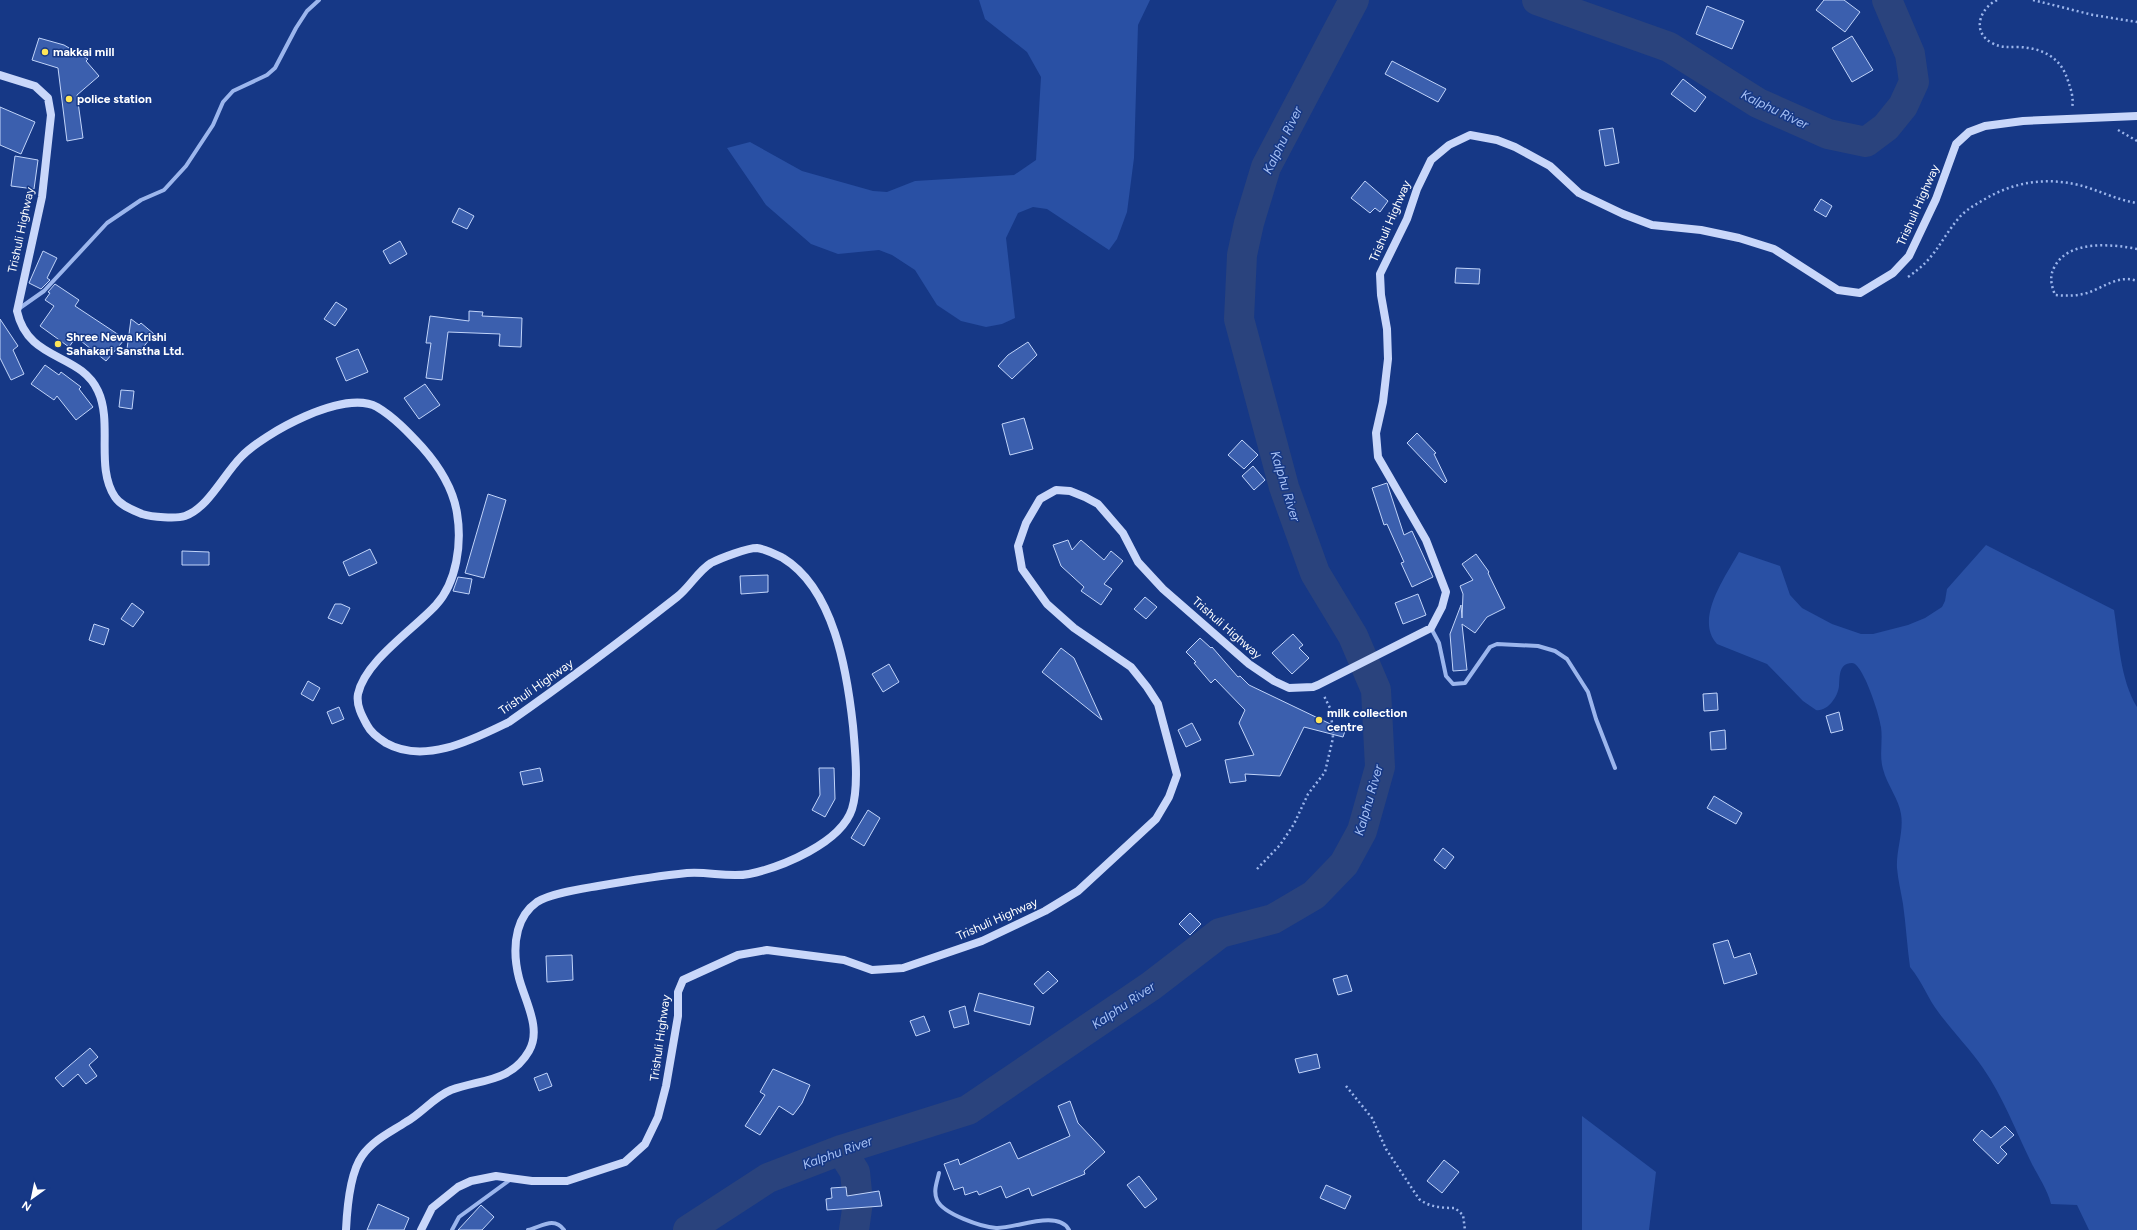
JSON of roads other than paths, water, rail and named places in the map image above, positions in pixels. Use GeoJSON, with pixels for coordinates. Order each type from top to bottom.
{"type":"FeatureCollection","features":[{"type":"Feature","properties":{"kind":"street"},"geometry":{"type":"LineString","coordinates":[[17,310],[44,291],[106,223],[141,200],[164,190],[186,166],[213,125],[223,102],[233,91],[267,75],[274,68],[307,12],[319,0]]}},
{"type":"Feature","properties":{"kind":"street","name":"Trishuli Highway"},"geometry":{"type":"LineString","coordinates":[[0,75],[35,86],[48,98],[51,115],[42,197],[17,310],[20,325],[42,350],[82,371],[93,382],[101,402],[106,468],[110,486],[116,499],[126,508],[146,515],[185,516],[201,505],[240,458],[258,442],[307,414],[353,403],[375,406],[408,431],[440,470],[457,512],[458,544],[456,564],[449,585],[436,604],[374,665],[358,694],[360,712],[369,730],[394,747],[409,751],[447,748],[480,736],[509,722],[679,596],[708,565],[729,556],[756,548],[773,552],[797,567],[812,585],[825,606],[841,657],[849,692],[855,745],[852,810],[841,828],[821,845],[778,864],[749,874],[720,876],[693,873],[670,875],[580,889],[539,900],[528,910],[521,920],[515,943],[518,974],[535,1034],[532,1047],[522,1062],[514,1070],[503,1076],[448,1091],[373,1144],[362,1156],[354,1174],[347,1212],[346,1230]]}},
{"type":"Feature","properties":{"kind":"street","name":"Trishuli Highway"},"geometry":{"type":"LineString","coordinates":[[421,1230],[432,1208],[458,1187],[472,1181],[496,1176],[567,1182],[625,1162],[645,1144],[658,1117],[666,1086],[678,1016],[678,992],[683,980],[738,955],[767,950],[844,960],[872,970],[903,968],[982,941],[1045,911],[1078,891],[1156,819],[1169,797],[1177,775],[1158,704],[1131,667],[1068,624],[1047,604],[1022,569],[1018,546],[1026,523],[1040,499],[1056,490],[1075,493],[1098,504],[1123,533],[1138,562],[1163,589],[1249,664],[1274,681],[1290,688],[1313,687],[1318,685],[1431,628],[1442,607],[1446,592],[1426,540],[1405,507],[1378,457],[1376,433],[1383,402],[1388,360],[1387,329],[1380,295],[1380,274],[1407,219],[1417,189],[1431,160],[1449,145],[1470,135],[1497,140],[1515,147],[1550,166],[1579,193],[1623,214],[1652,225],[1701,230],[1739,238],[1767,247],[1838,290],[1860,293],[1893,273],[1909,256],[1936,199],[1956,144],[1970,132],[1985,126],[2003,123],[2137,116]]}},
{"type":"Feature","properties":{"kind":"street"},"geometry":{"type":"LineString","coordinates":[[1431,628],[1440,643],[1446,676],[1453,684],[1465,683],[1487,651],[1497,644],[1538,646],[1555,651],[1567,659],[1588,692],[1596,719],[1615,768]]}},
{"type":"Feature","properties":{"kind":"street"},"geometry":{"type":"LineString","coordinates":[[940,1173],[935,1188],[937,1200],[944,1209],[958,1216],[984,1226],[998,1228],[1051,1220],[1063,1224],[1069,1230]]}},
{"type":"Feature","properties":{"kind":"street"},"geometry":{"type":"LineString","coordinates":[[452,1230],[464,1214],[513,1178]]}},
{"type":"Feature","properties":{"kind":"street"},"geometry":{"type":"LineString","coordinates":[[528,1230],[549,1222],[561,1225],[564,1230]]}},
{"type":"Feature","properties":{"kind":"waterway","name":"Kalphu River"},"geometry":{"type":"LineString","coordinates":[[688,1230],[768,1178],[841,1150],[968,1110],[1151,986],[1220,933],[1273,919],[1314,895],[1344,864],[1362,831],[1380,767],[1376,690],[1353,636],[1315,573],[1284,487],[1239,319],[1242,255],[1249,223],[1266,167],[1354,0]]}},
{"type":"Feature","properties":{"kind":"waterway","name":"Kalphu River"},"geometry":{"type":"LineString","coordinates":[[1537,0],[1669,47],[1758,103],[1828,134],[1866,142],[1886,127],[1903,106],[1914,82],[1910,54],[1887,0]]}},
{"type":"Feature","properties":{"kind":"waterway"},"geometry":{"type":"LineString","coordinates":[[841,1150],[855,1172],[858,1202],[854,1230]]}},
{"type":"Feature","properties":{"kind":"place","name":"makkai mill"},"geometry":{"type":"Point","coordinates":[45,52]}},
{"type":"Feature","properties":{"kind":"place","name":"police station"},"geometry":{"type":"Point","coordinates":[69,99]}},
{"type":"Feature","properties":{"kind":"place","name":"Shree Newa Krishi Sahakari Sanstha Ltd."},"geometry":{"type":"Point","coordinates":[58,344]}},
{"type":"Feature","properties":{"kind":"place","name":"milk collection centre"},"geometry":{"type":"Point","coordinates":[1319,720]}}]}
